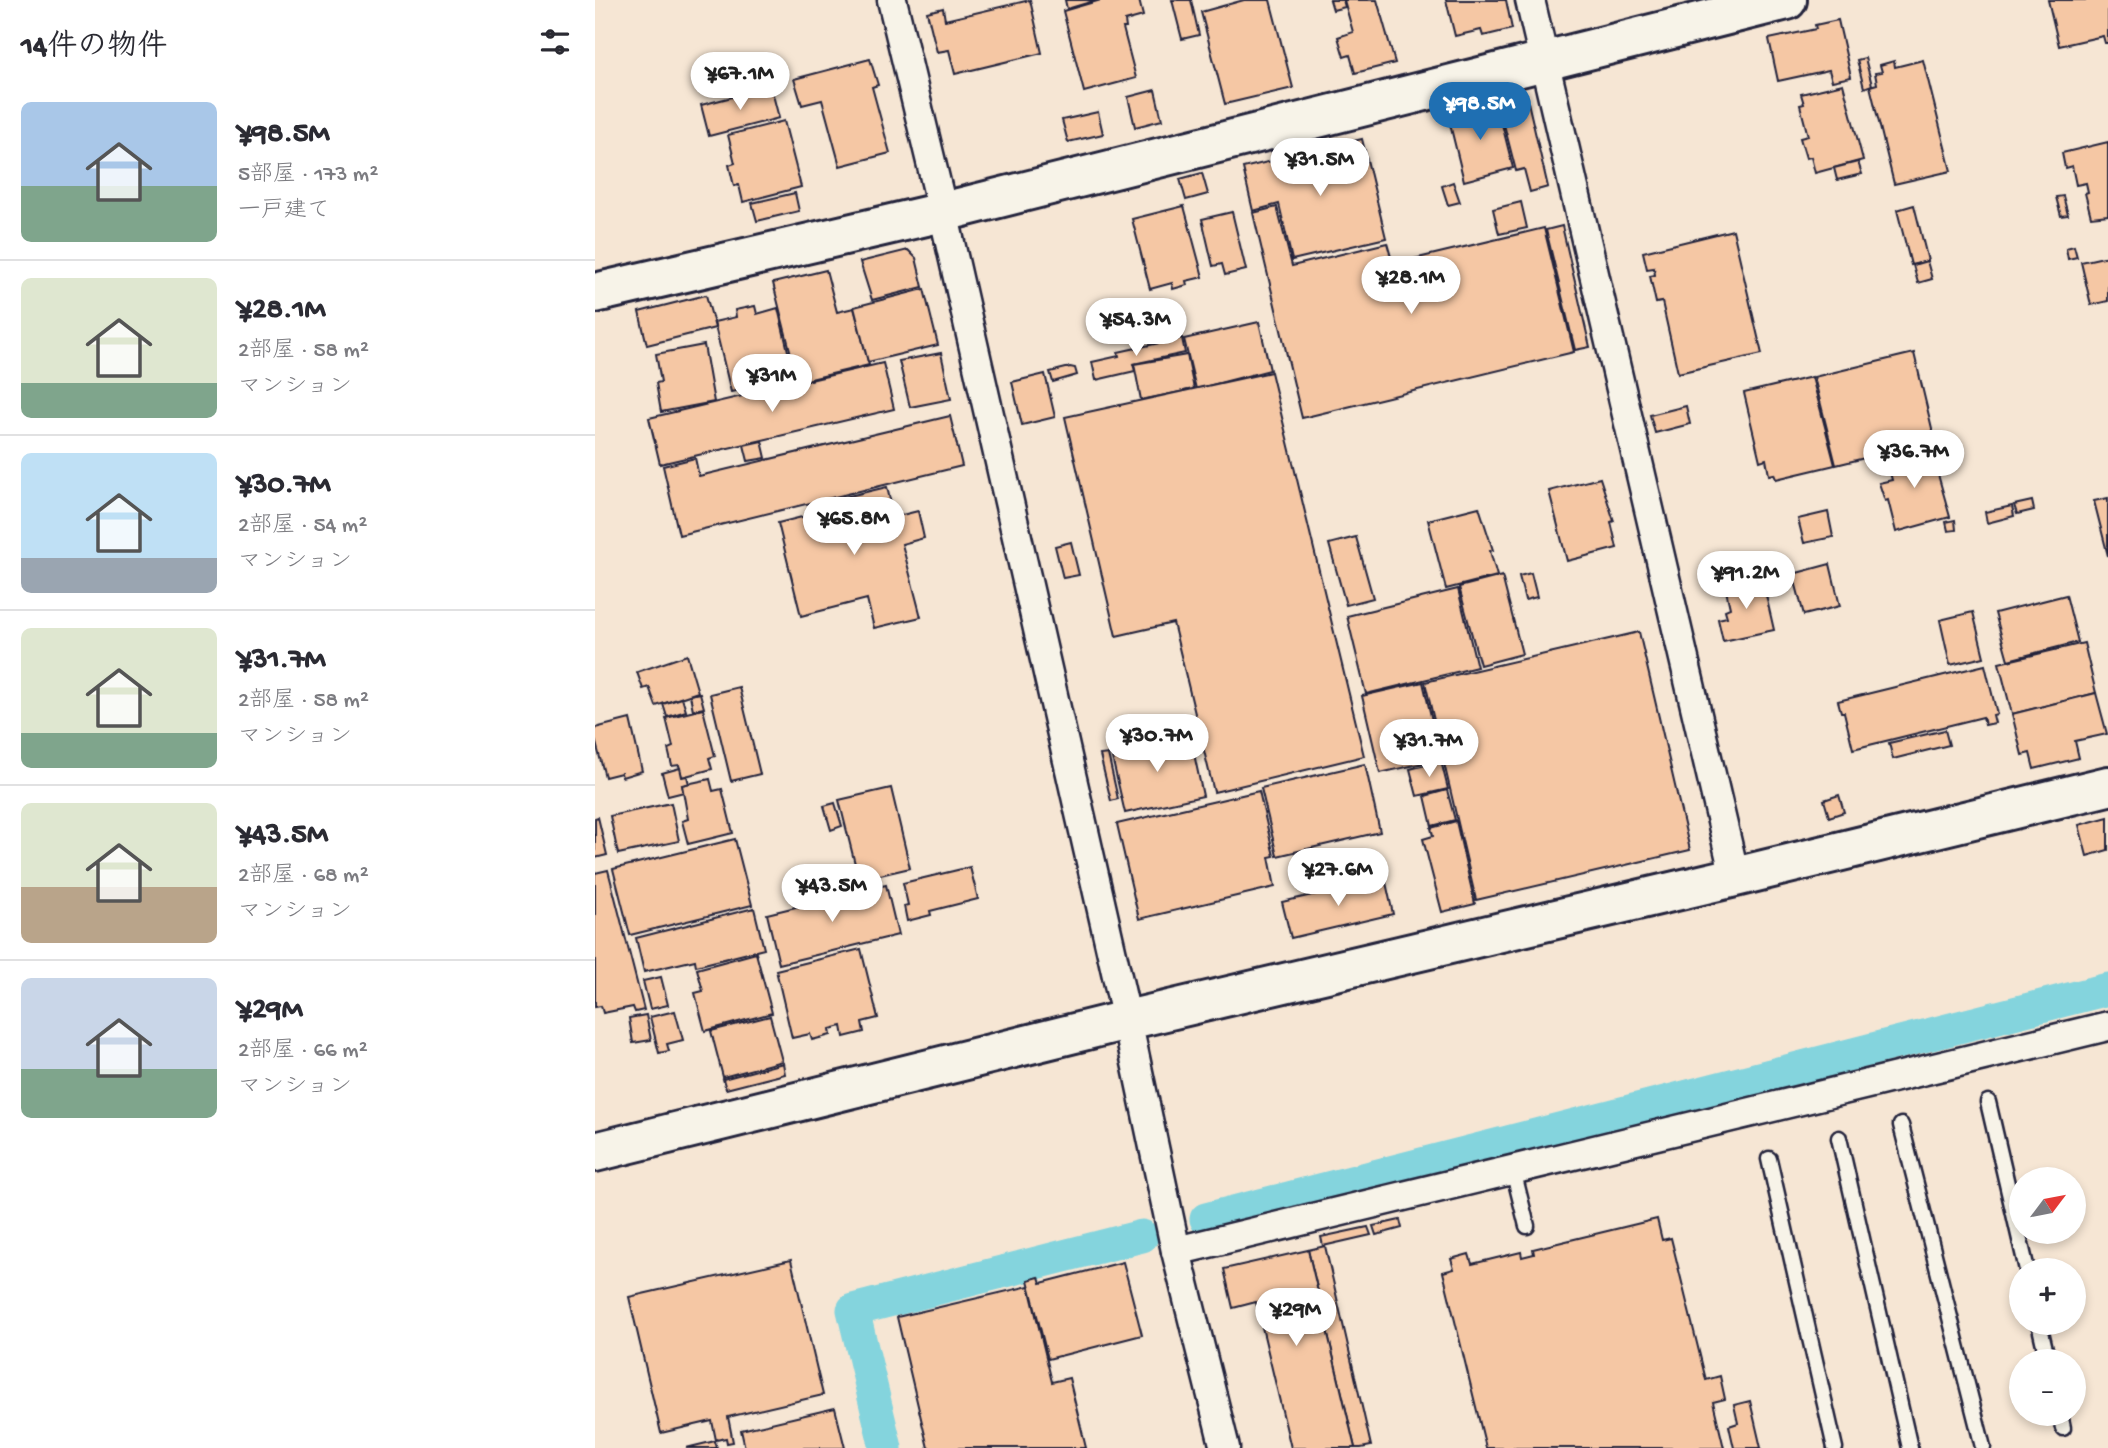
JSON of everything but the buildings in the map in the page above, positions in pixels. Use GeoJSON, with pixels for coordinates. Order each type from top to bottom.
{"type":"FeatureCollection","features":[{"type":"Feature","properties":{"kind":"street"},"geometry":{"type":"LineString","coordinates":[[892,0],[943,212],[1127,1020],[1176,1251],[1225,1448]]}},
{"type":"Feature","properties":{"kind":"street"},"geometry":{"type":"LineString","coordinates":[[1530,0],[1735,877]]}},
{"type":"Feature","properties":{"kind":"street"},"geometry":{"type":"LineString","coordinates":[[595,293],[943,212],[1787,0]]}},
{"type":"Feature","properties":{"kind":"street"},"geometry":{"type":"LineString","coordinates":[[595,1152],[1127,1020],[2108,786]]}},
{"type":"Feature","properties":{"kind":"street"},"geometry":{"type":"LineString","coordinates":[[1176,1251],[2108,1026]]}},
{"type":"Feature","properties":{"kind":"lane"},"geometry":{"type":"LineString","coordinates":[[1987,1102],[2024,1258]]}},
{"type":"Feature","properties":{"kind":"lane"},"geometry":{"type":"LineString","coordinates":[[1901,1125],[1983,1447]]}},
{"type":"Feature","properties":{"kind":"lane"},"geometry":{"type":"LineString","coordinates":[[1839,1138],[1910,1448]]}},
{"type":"Feature","properties":{"kind":"lane"},"geometry":{"type":"LineString","coordinates":[[1769,1159],[1835,1448]]}},
{"type":"Feature","properties":{"kind":"lane"},"geometry":{"type":"LineString","coordinates":[[1513,1170],[1527,1226]]}},
{"type":"Feature","properties":{"kind":"waterway"},"geometry":{"type":"LineString","coordinates":[[1206,1219],[2108,989]]}},
{"type":"Feature","properties":{"kind":"waterway"},"geometry":{"type":"LineString","coordinates":[[886,1448],[853,1310],[1142,1236]]}}]}
